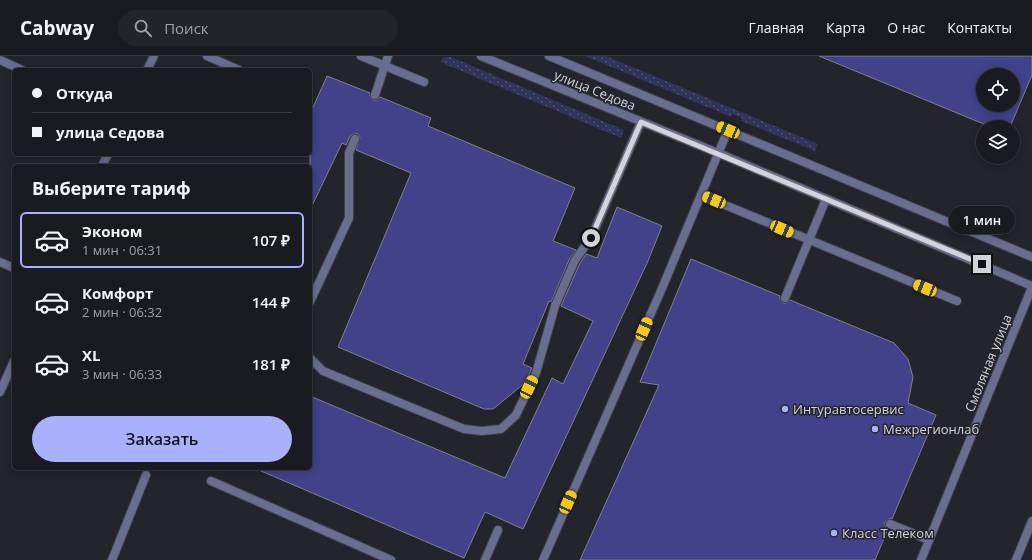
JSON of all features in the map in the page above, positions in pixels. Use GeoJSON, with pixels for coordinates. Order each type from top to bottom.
{"type":"FeatureCollection","features":[{"type":"Feature","properties":{"kind":"street"},"geometry":{"type":"LineString","coordinates":[[147,68],[154,56]]}},
{"type":"Feature","properties":{"kind":"street"},"geometry":{"type":"LineString","coordinates":[[207,56],[234,68]]}},
{"type":"Feature","properties":{"kind":"street"},"geometry":{"type":"LineString","coordinates":[[361,56],[424,82]]}},
{"type":"Feature","properties":{"kind":"street"},"geometry":{"type":"LineString","coordinates":[[375,95],[388,56]]}},
{"type":"Feature","properties":{"kind":"street","name":"улица Седова"},"geometry":{"type":"LineString","coordinates":[[481,56],[826,199],[1032,287]]}},
{"type":"Feature","properties":{"kind":"street","name":"улица Седова"},"geometry":{"type":"LineString","coordinates":[[549,56],[1032,258]]}},
{"type":"Feature","properties":{"kind":"street"},"geometry":{"type":"LineString","coordinates":[[0,60],[18,68]]}},
{"type":"Feature","properties":{"kind":"street"},"geometry":{"type":"LineString","coordinates":[[312,360],[323,371],[464,429],[482,431],[501,429],[516,415],[536,373],[555,306],[575,260],[591,238],[641,122]]}},
{"type":"Feature","properties":{"kind":"street"},"geometry":{"type":"LineString","coordinates":[[543,560],[728,130]]}},
{"type":"Feature","properties":{"kind":"street"},"geometry":{"type":"LineString","coordinates":[[312,298],[349,218],[349,154],[355,139]]}},
{"type":"Feature","properties":{"kind":"street"},"geometry":{"type":"LineString","coordinates":[[701,195],[957,301]]}},
{"type":"Feature","properties":{"kind":"street"},"geometry":{"type":"LineString","coordinates":[[784,298],[826,199]]}},
{"type":"Feature","properties":{"kind":"street"},"geometry":{"type":"LineString","coordinates":[[0,262],[12,267]]}},
{"type":"Feature","properties":{"kind":"street","name":"Смоляная улица"},"geometry":{"type":"LineString","coordinates":[[920,560],[1032,287]]}},
{"type":"Feature","properties":{"kind":"street"},"geometry":{"type":"LineString","coordinates":[[0,392],[12,365]]}},
{"type":"Feature","properties":{"kind":"street"},"geometry":{"type":"LineString","coordinates":[[112,560],[146,475]]}},
{"type":"Feature","properties":{"kind":"street"},"geometry":{"type":"LineString","coordinates":[[211,481],[391,560]]}},
{"type":"Feature","properties":{"kind":"street"},"geometry":{"type":"LineString","coordinates":[[1016,560],[1032,521]]}},
{"type":"Feature","properties":{"kind":"street"},"geometry":{"type":"LineString","coordinates":[[890,524],[929,540]]}},
{"type":"Feature","properties":{"kind":"street"},"geometry":{"type":"LineString","coordinates":[[485,560],[498,530]]}},
{"type":"Feature","properties":{"kind":"shaded area"},"geometry":{"type":"Polygon","coordinates":[[[585,56],[606,56],[818,144],[815,151],[741,121],[742,118],[732,114],[731,117],[585,56]]]}},
{"type":"Feature","properties":{"kind":"shaded area"},"geometry":{"type":"Polygon","coordinates":[[[446,57],[451,57],[624,130],[621,138],[440,62],[446,57]]]}},
{"type":"Feature","properties":{"kind":"building"},"geometry":{"type":"Polygon","coordinates":[[[819,56],[1032,56],[1032,75],[1020,103],[1020,68],[976,68],[976,112],[1016,112],[1013,120],[976,121],[819,56]]]}},
{"type":"Feature","properties":{"kind":"building"},"geometry":{"type":"Polygon","coordinates":[[[327,76],[370,93],[373,100],[380,97],[431,118],[428,126],[575,188],[553,241],[576,250],[570,258],[551,302],[549,301],[523,364],[532,368],[525,383],[493,409],[484,409],[338,347],[411,173],[356,150],[360,138],[358,134],[354,134],[350,136],[346,145],[342,143],[312,206],[312,164],[310,164],[310,156],[312,156],[312,110],[327,76]]]}},
{"type":"Feature","properties":{"kind":"building"},"geometry":{"type":"Polygon","coordinates":[[[617,207],[662,226],[648,261],[523,529],[485,512],[464,558],[259,470],[312,470],[312,397],[505,478],[552,378],[563,384],[593,321],[561,306],[580,263],[586,254],[597,258],[617,207]]]}},
{"type":"Feature","properties":{"kind":"building","name":"Интуравтосервис"},"geometry":{"type":"Polygon","coordinates":[[[691,259],[780,296],[783,303],[790,300],[894,343],[908,359],[913,377],[908,403],[936,415],[892,519],[885,522],[888,529],[875,560],[580,560],[659,385],[640,382],[691,259]]]}},
{"type":"Feature","properties":{"kind":"place","name":"Интуравтосервис"},"geometry":{"type":"Point","coordinates":[785,409]}},
{"type":"Feature","properties":{"kind":"place","name":"Межрегионлаб"},"geometry":{"type":"Point","coordinates":[875,429]}},
{"type":"Feature","properties":{"kind":"place","name":"Класс Телеком"},"geometry":{"type":"Point","coordinates":[834,533]}},
{"type":"Feature","properties":{"kind":"route"},"geometry":{"type":"LineString","coordinates":[[591,238],[641,122],[982,264]]}}]}
